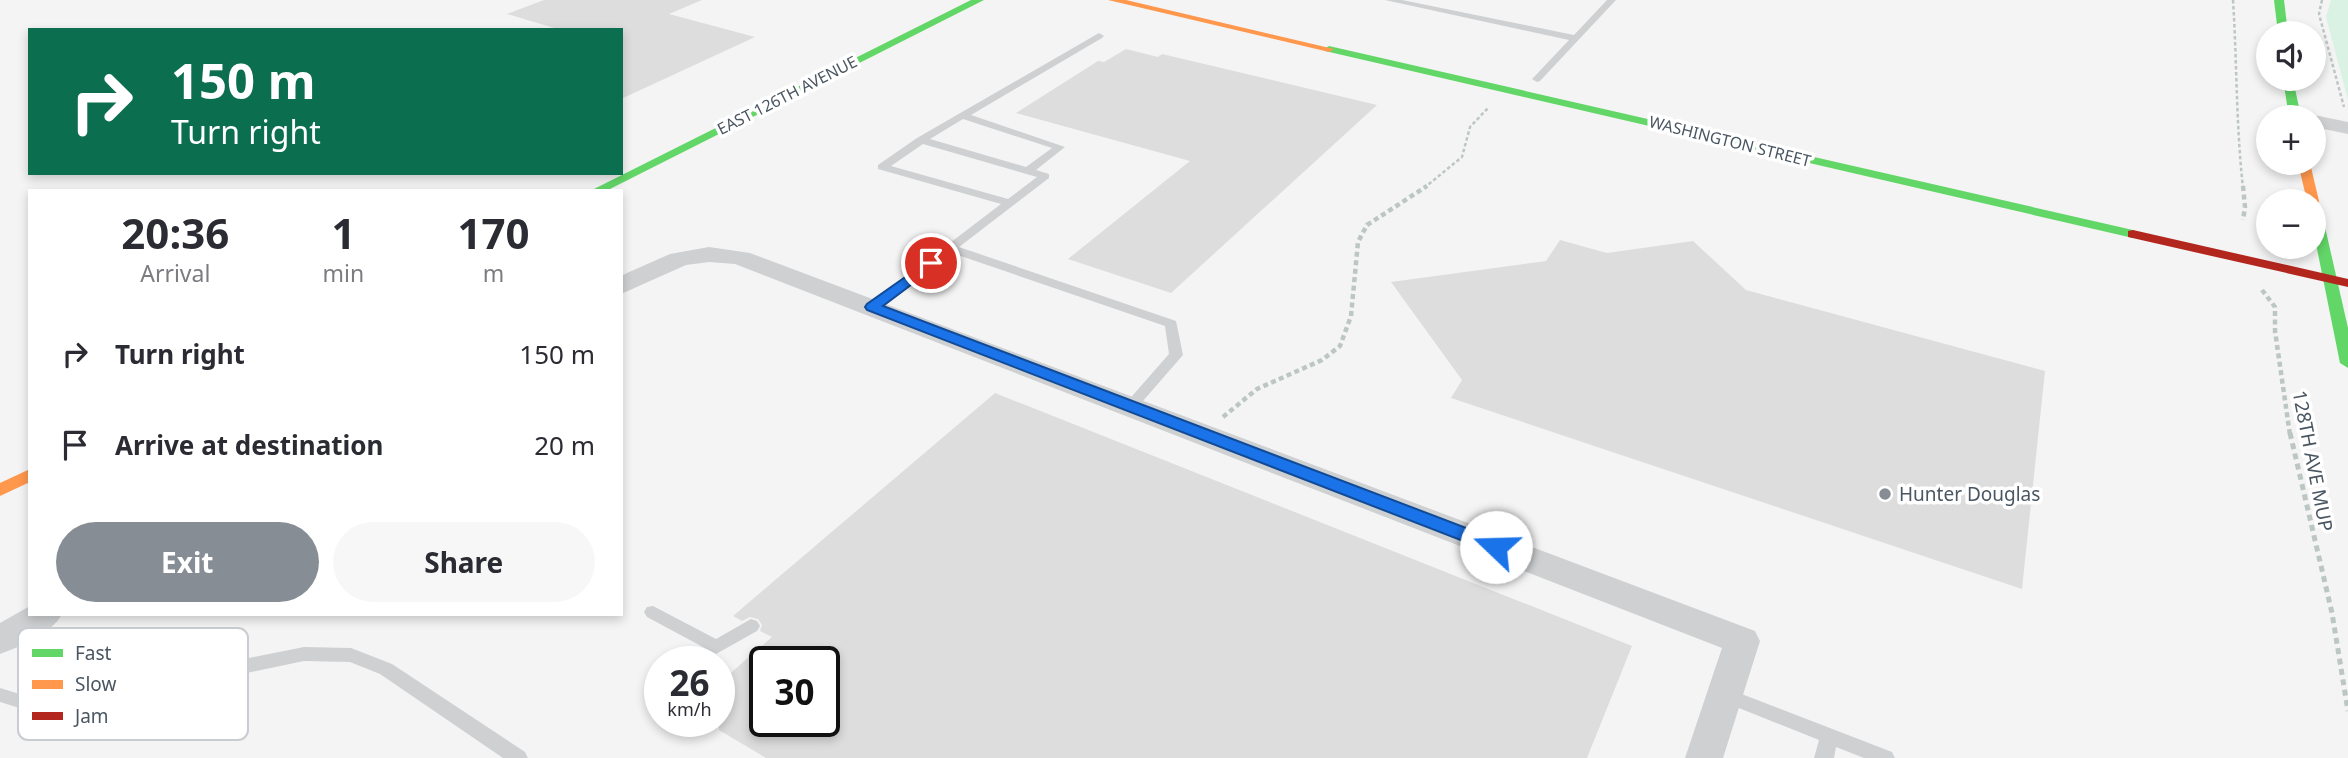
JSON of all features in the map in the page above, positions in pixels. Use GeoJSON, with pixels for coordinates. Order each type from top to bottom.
{"type":"FeatureCollection","features":[{"type":"Feature","properties":{"kind":"main road","name":"EAST 126TH AVENUE"},"geometry":{"type":"LineString","coordinates":[[600,189],[979,0]]}},
{"type":"Feature","properties":{"kind":"main road","name":"WASHINGTON STREET"},"geometry":{"type":"LineString","coordinates":[[1113,0],[2348,283]]}},
{"type":"Feature","properties":{"kind":"main road"},"geometry":{"type":"LineString","coordinates":[[1174,0],[1469,64]]}},
{"type":"Feature","properties":{"kind":"main road"},"geometry":{"type":"LineString","coordinates":[[2279,0],[2282,21]]}},
{"type":"Feature","properties":{"kind":"main road"},"geometry":{"type":"LineString","coordinates":[[1530,78],[1556,84]]}},
{"type":"Feature","properties":{"kind":"main road"},"geometry":{"type":"LineString","coordinates":[[2326,241],[2330,253],[2330,279],[2348,363]]}},
{"type":"Feature","properties":{"kind":"main road"},"geometry":{"type":"LineString","coordinates":[[2326,252],[2330,253]]}},
{"type":"Feature","properties":{"kind":"main road"},"geometry":{"type":"LineString","coordinates":[[0,490],[28,476]]}},
{"type":"Feature","properties":{"kind":"street"},"geometry":{"type":"LineString","coordinates":[[2326,121],[2347,121]]}},
{"type":"Feature","properties":{"kind":"street"},"geometry":{"type":"LineString","coordinates":[[623,285],[674,260],[709,254],[727,255],[872,307],[1742,641],[1704,758]]}},
{"type":"Feature","properties":{"kind":"street"},"geometry":{"type":"LineString","coordinates":[[21,628],[42,616]]}},
{"type":"Feature","properties":{"kind":"street"},"geometry":{"type":"LineString","coordinates":[[0,640],[18,630]]}},
{"type":"Feature","properties":{"kind":"lane"},"geometry":{"type":"LineString","coordinates":[[1389,0],[1575,38]]}},
{"type":"Feature","properties":{"kind":"lane"},"geometry":{"type":"LineString","coordinates":[[1530,78],[1612,0]]}},
{"type":"Feature","properties":{"kind":"lane"},"geometry":{"type":"LineString","coordinates":[[1010,203],[882,167],[921,141],[1099,36]]}},
{"type":"Feature","properties":{"kind":"lane"},"geometry":{"type":"LineString","coordinates":[[963,116],[1060,147],[1028,171]]}},
{"type":"Feature","properties":{"kind":"lane"},"geometry":{"type":"LineString","coordinates":[[872,307],[1045,176],[921,141]]}},
{"type":"Feature","properties":{"kind":"lane"},"geometry":{"type":"LineString","coordinates":[[950,248],[1171,324],[1176,355],[1131,407]]}},
{"type":"Feature","properties":{"kind":"lane"},"geometry":{"type":"LineString","coordinates":[[653,612],[716,647],[751,626]]}},
{"type":"Feature","properties":{"kind":"lane"},"geometry":{"type":"LineString","coordinates":[[248,665],[304,654],[351,655],[386,669],[518,758]]}},
{"type":"Feature","properties":{"kind":"lane"},"geometry":{"type":"LineString","coordinates":[[1724,694],[1885,758]]}},
{"type":"Feature","properties":{"kind":"lane"},"geometry":{"type":"LineString","coordinates":[[0,695],[18,701]]}},
{"type":"Feature","properties":{"kind":"lane"},"geometry":{"type":"LineString","coordinates":[[1824,758],[1829,736]]}},
{"type":"Feature","properties":{"kind":"path"},"geometry":{"type":"LineString","coordinates":[[2233,0],[2238,86],[2236,127],[2245,207],[2243,220]]}},
{"type":"Feature","properties":{"kind":"path"},"geometry":{"type":"LineString","coordinates":[[2322,0],[2319,14],[2347,121]]}},
{"type":"Feature","properties":{"kind":"path"},"geometry":{"type":"LineString","coordinates":[[1217,422],[1257,389],[1322,360],[1340,346],[1351,316],[1357,242],[1362,233],[1376,217],[1443,175],[1462,157],[1470,127],[1491,105]]}},
{"type":"Feature","properties":{"kind":"path","name":"128TH AVE MUP"},"geometry":{"type":"LineString","coordinates":[[2256,287],[2268,295],[2275,307],[2275,331],[2292,445],[2332,613],[2348,711]]}},
{"type":"Feature","properties":{"kind":"green space"},"geometry":{"type":"Polygon","coordinates":[[[2331,0],[2348,0],[2348,100],[2326,17],[2331,0]]]}},
{"type":"Feature","properties":{"kind":"building"},"geometry":{"type":"Polygon","coordinates":[[[544,0],[702,0],[669,14],[755,37],[623,98],[623,28],[554,28],[507,14],[544,0]]]}},
{"type":"Feature","properties":{"kind":"building"},"geometry":{"type":"Polygon","coordinates":[[[1126,49],[1158,57],[1162,54],[1377,105],[1171,293],[1068,259],[1190,161],[1016,113],[1098,61],[1104,62],[1126,49]]]}},
{"type":"Feature","properties":{"kind":"building","name":"Hunter Douglas"},"geometry":{"type":"Polygon","coordinates":[[[1560,240],[1607,253],[1693,241],[1746,290],[2045,371],[2022,589],[1451,398],[1462,380],[1391,282],[1546,261],[1560,240]]]}},
{"type":"Feature","properties":{"kind":"building"},"geometry":{"type":"Polygon","coordinates":[[[995,393],[1632,646],[1587,758],[766,758],[731,737],[735,737],[735,669],[749,657],[749,737],[840,737],[840,646],[762,646],[772,637],[760,631],[762,625],[758,619],[750,617],[742,621],[733,616],[995,393]]]}},
{"type":"Feature","properties":{"kind":"traffic: fast"},"geometry":{"type":"LineString","coordinates":[[600,189],[979,0]]}},
{"type":"Feature","properties":{"kind":"traffic: fast"},"geometry":{"type":"LineString","coordinates":[[2279,0],[2282,21]]}},
{"type":"Feature","properties":{"kind":"traffic: fast"},"geometry":{"type":"LineString","coordinates":[[1329,49],[2133,234]]}},
{"type":"Feature","properties":{"kind":"traffic: fast"},"geometry":{"type":"LineString","coordinates":[[2290,91],[2293,105]]}},
{"type":"Feature","properties":{"kind":"traffic: fast"},"geometry":{"type":"LineString","coordinates":[[2326,259],[2348,363]]}},
{"type":"Feature","properties":{"kind":"traffic: slow"},"geometry":{"type":"LineString","coordinates":[[1113,0],[1329,49]]}},
{"type":"Feature","properties":{"kind":"traffic: slow"},"geometry":{"type":"LineString","coordinates":[[2307,175],[2310,189]]}},
{"type":"Feature","properties":{"kind":"traffic: slow"},"geometry":{"type":"LineString","coordinates":[[0,490],[28,476]]}},
{"type":"Feature","properties":{"kind":"traffic: jam"},"geometry":{"type":"LineString","coordinates":[[2133,234],[2348,283]]}},
{"type":"Feature","properties":{"kind":"place","name":"Hunter Douglas"},"geometry":{"type":"Point","coordinates":[1885,494]}},
{"type":"Feature","properties":{"kind":"route"},"geometry":{"type":"LineString","coordinates":[[931,263],[872,307],[1496,547]]}}]}
